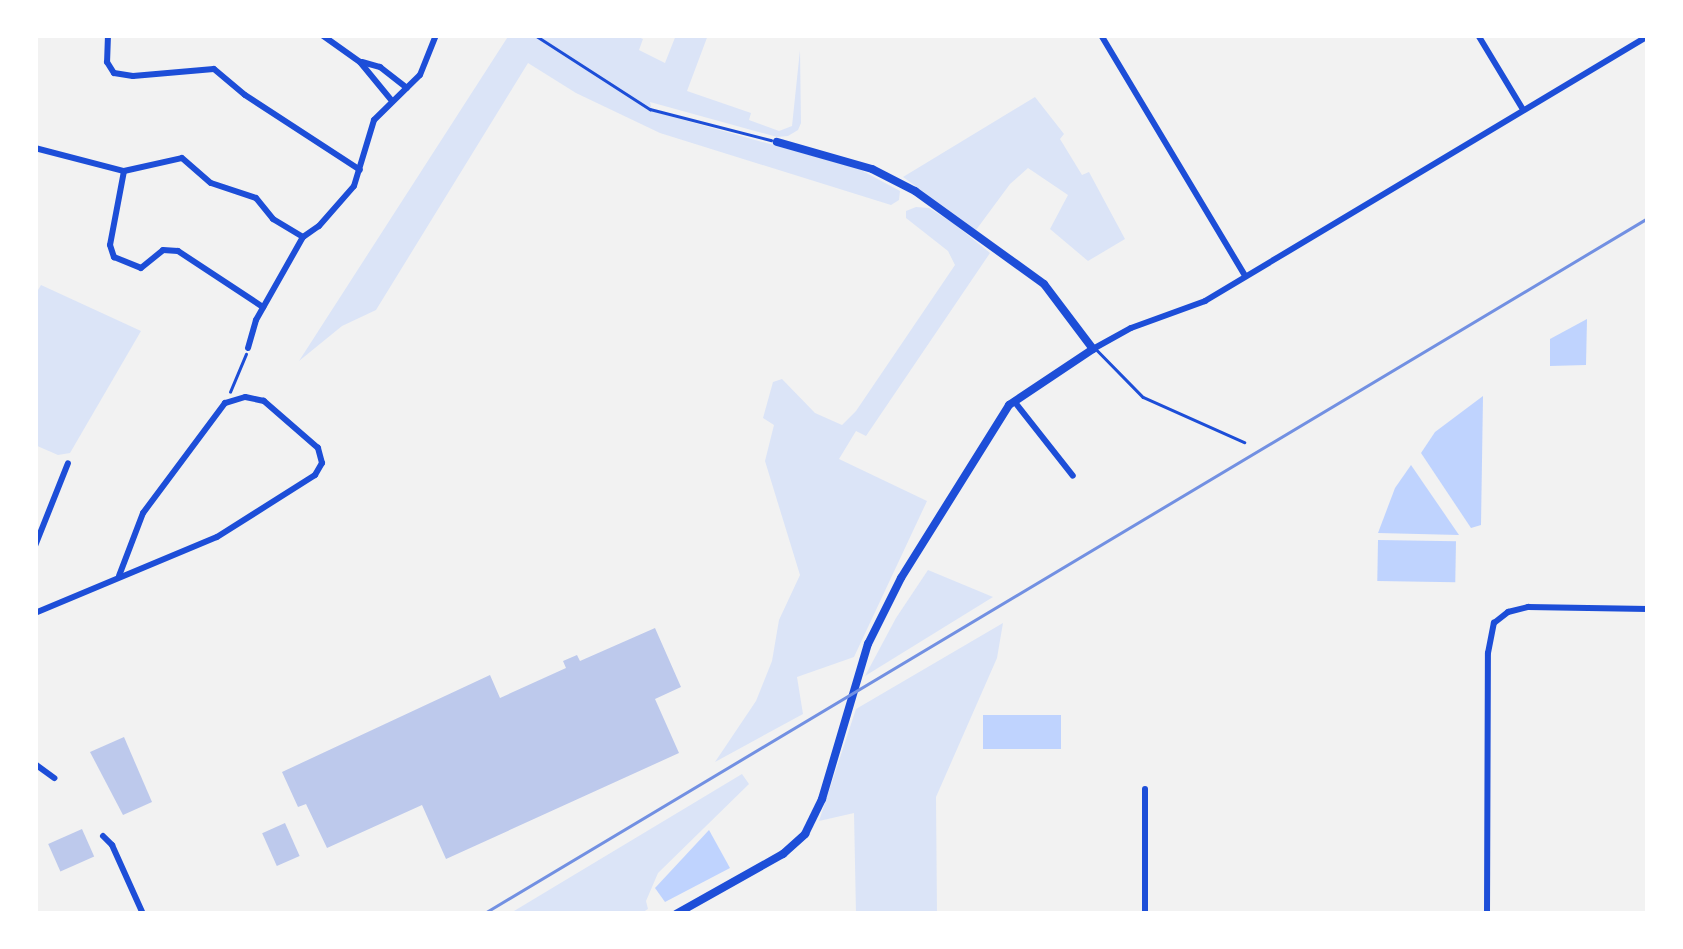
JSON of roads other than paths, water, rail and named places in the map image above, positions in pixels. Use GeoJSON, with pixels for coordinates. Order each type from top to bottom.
{"type":"FeatureCollection","features":[{"type":"Feature","properties":{"kind":"street"},"geometry":{"type":"LineString","coordinates":[[108,35],[108,62],[114,73],[133,76],[214,69],[245,95],[360,170]]}},
{"type":"Feature","properties":{"kind":"street"},"geometry":{"type":"LineString","coordinates":[[322,35],[360,62],[392,101]]}},
{"type":"Feature","properties":{"kind":"street"},"geometry":{"type":"LineString","coordinates":[[248,348],[263,308],[304,237],[338,207],[360,170],[374,120],[424,70],[436,35]]}},
{"type":"Feature","properties":{"kind":"street"},"geometry":{"type":"LineString","coordinates":[[1101,35],[1245,276]]}},
{"type":"Feature","properties":{"kind":"street"},"geometry":{"type":"LineString","coordinates":[[1478,35],[1522,108]]}},
{"type":"Feature","properties":{"kind":"street"},"geometry":{"type":"LineString","coordinates":[[676,914],[786,852],[813,822],[876,624],[1014,400],[1131,328],[1197,305],[1648,36]]}},
{"type":"Feature","properties":{"kind":"street"},"geometry":{"type":"LineString","coordinates":[[360,62],[380,67],[407,88]]}},
{"type":"Feature","properties":{"kind":"street"},"geometry":{"type":"LineString","coordinates":[[777,142],[872,169],[915,192],[1044,284],[1094,348]]}},
{"type":"Feature","properties":{"kind":"street"},"geometry":{"type":"LineString","coordinates":[[35,148],[124,172],[182,158],[211,183],[256,198],[273,219],[304,237]]}},
{"type":"Feature","properties":{"kind":"street"},"geometry":{"type":"LineString","coordinates":[[124,172],[110,246],[114,257],[144,267],[164,250],[178,251],[263,308]]}},
{"type":"Feature","properties":{"kind":"street"},"geometry":{"type":"LineString","coordinates":[[35,613],[199,546],[303,484],[322,463],[318,448],[264,400],[246,397],[225,402],[143,514],[119,576]]}},
{"type":"Feature","properties":{"kind":"street"},"geometry":{"type":"LineString","coordinates":[[1014,400],[1073,476]]}},
{"type":"Feature","properties":{"kind":"street"},"geometry":{"type":"LineString","coordinates":[[35,546],[68,463]]}},
{"type":"Feature","properties":{"kind":"street"},"geometry":{"type":"LineString","coordinates":[[1487,914],[1491,631],[1501,616],[1528,608],[1648,609]]}},
{"type":"Feature","properties":{"kind":"street"},"geometry":{"type":"LineString","coordinates":[[35,764],[54,778]]}},
{"type":"Feature","properties":{"kind":"street"},"geometry":{"type":"LineString","coordinates":[[1145,790],[1145,914]]}},
{"type":"Feature","properties":{"kind":"street"},"geometry":{"type":"LineString","coordinates":[[103,836],[112,845],[144,914]]}},
{"type":"Feature","properties":{"kind":"lane"},"geometry":{"type":"LineString","coordinates":[[1094,348],[1143,397],[1244,442]]}},
{"type":"Feature","properties":{"kind":"water"},"geometry":{"type":"Polygon","coordinates":[[[1587,319],[1586,365],[1550,366],[1550,339],[1587,319]]]}},
{"type":"Feature","properties":{"kind":"water"},"geometry":{"type":"Polygon","coordinates":[[[1483,396],[1481,525],[1471,528],[1421,453],[1435,432],[1483,396]]]}},
{"type":"Feature","properties":{"kind":"water"},"geometry":{"type":"Polygon","coordinates":[[[1411,465],[1459,535],[1378,533],[1395,488],[1411,465]]]}},
{"type":"Feature","properties":{"kind":"water"},"geometry":{"type":"Polygon","coordinates":[[[1378,540],[1456,541],[1455,582],[1377,581],[1378,540]]]}},
{"type":"Feature","properties":{"kind":"water"},"geometry":{"type":"Polygon","coordinates":[[[983,715],[1061,715],[1061,749],[983,749],[983,715]]]}},
{"type":"Feature","properties":{"kind":"water"},"geometry":{"type":"Polygon","coordinates":[[[709,830],[730,868],[665,902],[655,888],[709,830]]]}},
{"type":"Feature","properties":{"kind":"railway"},"geometry":{"type":"LineString","coordinates":[[483,914],[1648,218]]}}]}
